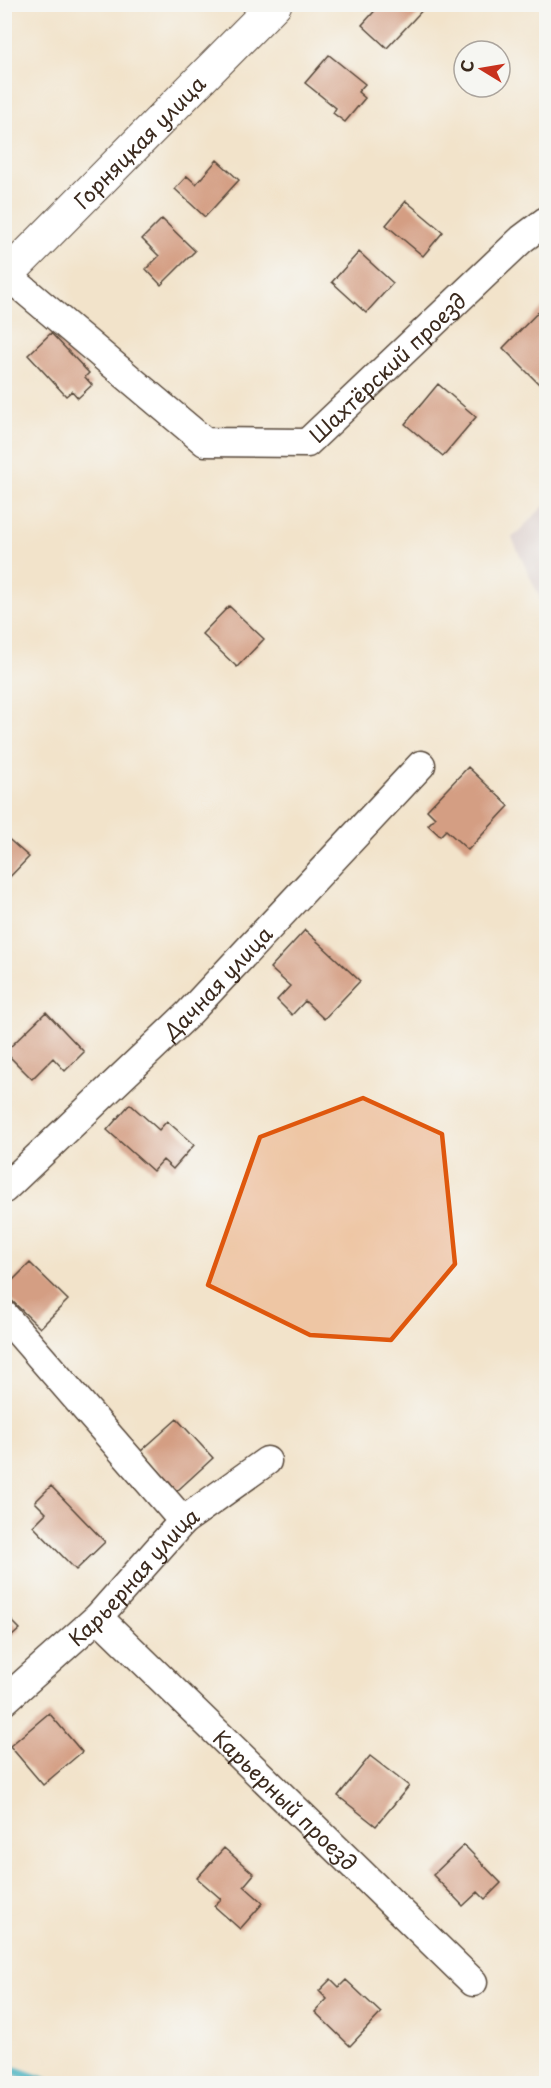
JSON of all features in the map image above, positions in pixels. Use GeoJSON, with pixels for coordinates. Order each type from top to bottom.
{"type":"FeatureCollection","features":[{"type":"Feature","properties":{"kind":"main road","name":"Горняцкая улица"},"geometry":{"type":"LineString","coordinates":[[6,277],[275,4]]}},
{"type":"Feature","properties":{"kind":"street","name":"Шахтёрский проезд"},"geometry":{"type":"LineString","coordinates":[[6,277],[205,442],[307,443],[522,238],[546,222]]}},
{"type":"Feature","properties":{"kind":"street","name":"Дачная улица"},"geometry":{"type":"LineString","coordinates":[[4,1189],[187,1015],[421,765]]}},
{"type":"Feature","properties":{"kind":"street"},"geometry":{"type":"LineString","coordinates":[[4,1315],[183,1521]]}},
{"type":"Feature","properties":{"kind":"street","name":"Карьерная улица"},"geometry":{"type":"LineString","coordinates":[[4,1701],[98,1617],[183,1521],[267,1461]]}},
{"type":"Feature","properties":{"kind":"street","name":"Карьерный проезд"},"geometry":{"type":"LineString","coordinates":[[98,1617],[473,1982]]}},
{"type":"Feature","properties":{"kind":"highlighted area"},"geometry":{"type":"Polygon","coordinates":[[[363,1098],[442,1134],[455,1264],[391,1340],[310,1335],[208,1285],[260,1137],[363,1098]]]}},
{"type":"Feature","properties":{"kind":"shaded area"},"geometry":{"type":"Polygon","coordinates":[[[546,504],[546,611],[512,538],[546,504]]]}},
{"type":"Feature","properties":{"kind":"building"},"geometry":{"type":"Polygon","coordinates":[[[381,4],[428,4],[387,48],[362,25],[381,4]]]}},
{"type":"Feature","properties":{"kind":"building"},"geometry":{"type":"Polygon","coordinates":[[[329,55],[365,84],[358,92],[365,98],[345,122],[333,113],[336,108],[305,83],[329,55]]]}},
{"type":"Feature","properties":{"kind":"building"},"geometry":{"type":"Polygon","coordinates":[[[217,160],[239,180],[205,217],[175,189],[187,176],[196,184],[217,160]]]}},
{"type":"Feature","properties":{"kind":"building"},"geometry":{"type":"Polygon","coordinates":[[[406,201],[443,232],[423,256],[386,225],[406,201]]]}},
{"type":"Feature","properties":{"kind":"building"},"geometry":{"type":"Polygon","coordinates":[[[162,219],[195,251],[161,285],[146,269],[159,256],[142,239],[162,219]]]}},
{"type":"Feature","properties":{"kind":"building"},"geometry":{"type":"Polygon","coordinates":[[[359,252],[393,283],[366,313],[332,282],[359,252]]]}},
{"type":"Feature","properties":{"kind":"building"},"geometry":{"type":"Polygon","coordinates":[[[546,304],[546,391],[503,348],[546,304]]]}},
{"type":"Feature","properties":{"kind":"building"},"geometry":{"type":"Polygon","coordinates":[[[51,333],[89,373],[85,377],[92,385],[78,398],[72,391],[66,396],[28,355],[51,333]]]}},
{"type":"Feature","properties":{"kind":"building"},"geometry":{"type":"Polygon","coordinates":[[[438,384],[476,417],[443,456],[405,424],[438,384]]]}},
{"type":"Feature","properties":{"kind":"building"},"geometry":{"type":"Polygon","coordinates":[[[229,606],[264,639],[237,667],[202,634],[229,606]]]}},
{"type":"Feature","properties":{"kind":"building"},"geometry":{"type":"Polygon","coordinates":[[[468,767],[509,806],[468,850],[446,830],[440,836],[428,825],[435,818],[427,810],[468,767]]]}},
{"type":"Feature","properties":{"kind":"building"},"geometry":{"type":"Polygon","coordinates":[[[4,835],[29,857],[4,883],[4,835]]]}},
{"type":"Feature","properties":{"kind":"building"},"geometry":{"type":"Polygon","coordinates":[[[305,930],[360,981],[324,1019],[305,1001],[292,1015],[277,1000],[290,986],[270,968],[305,930]]]}},
{"type":"Feature","properties":{"kind":"building"},"geometry":{"type":"Polygon","coordinates":[[[46,1012],[84,1052],[65,1071],[53,1058],[32,1079],[5,1052],[46,1012]]]}},
{"type":"Feature","properties":{"kind":"building"},"geometry":{"type":"Polygon","coordinates":[[[130,1104],[159,1130],[167,1121],[194,1145],[173,1169],[163,1160],[153,1171],[107,1130],[130,1104]]]}},
{"type":"Feature","properties":{"kind":"building"},"geometry":{"type":"Polygon","coordinates":[[[30,1263],[68,1300],[40,1328],[4,1293],[4,1289],[30,1263]]]}},
{"type":"Feature","properties":{"kind":"building"},"geometry":{"type":"Polygon","coordinates":[[[177,1419],[213,1458],[177,1491],[141,1451],[177,1419]]]}},
{"type":"Feature","properties":{"kind":"building"},"geometry":{"type":"Polygon","coordinates":[[[51,1486],[105,1542],[76,1570],[33,1526],[46,1513],[35,1502],[51,1486]]]}},
{"type":"Feature","properties":{"kind":"building"},"geometry":{"type":"Polygon","coordinates":[[[4,1613],[20,1629],[4,1643],[4,1613]]]}},
{"type":"Feature","properties":{"kind":"building"},"geometry":{"type":"Polygon","coordinates":[[[49,1713],[82,1752],[43,1785],[10,1746],[49,1713]]]}},
{"type":"Feature","properties":{"kind":"building"},"geometry":{"type":"Polygon","coordinates":[[[370,1756],[409,1786],[376,1826],[338,1796],[370,1756]]]}},
{"type":"Feature","properties":{"kind":"building"},"geometry":{"type":"Polygon","coordinates":[[[464,1845],[501,1883],[485,1899],[478,1892],[463,1906],[433,1875],[464,1845]]]}},
{"type":"Feature","properties":{"kind":"building"},"geometry":{"type":"Polygon","coordinates":[[[224,1848],[254,1874],[244,1886],[263,1903],[240,1929],[214,1906],[221,1899],[197,1878],[224,1848]]]}},
{"type":"Feature","properties":{"kind":"building"},"geometry":{"type":"Polygon","coordinates":[[[331,1979],[339,1987],[346,1980],[381,2013],[350,2046],[315,2012],[327,1999],[319,1991],[331,1979]]]}},
{"type":"Feature","properties":{"kind":"waterway"},"geometry":{"type":"LineString","coordinates":[[4,2067],[52,2084]]}}]}
